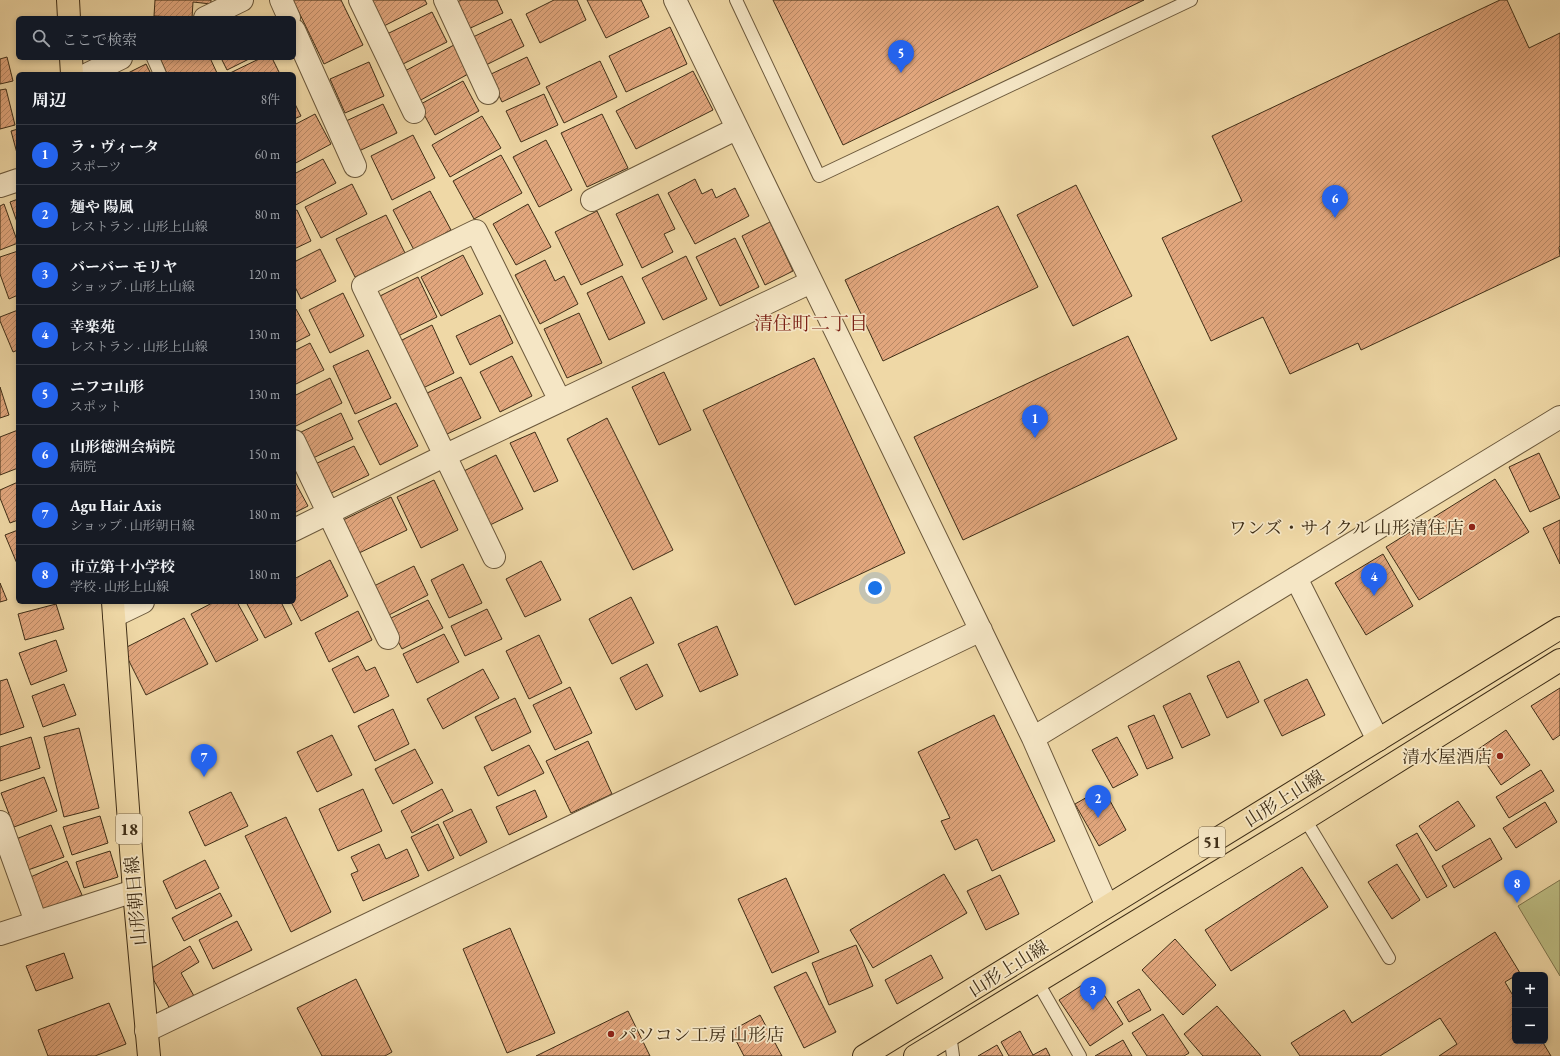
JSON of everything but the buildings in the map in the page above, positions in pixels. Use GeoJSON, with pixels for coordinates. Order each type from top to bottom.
{"type":"FeatureCollection","features":[{"type":"Feature","properties":{"kind":"main road"},"geometry":{"type":"LineString","coordinates":[[68,0],[69,16]]}},
{"type":"Feature","properties":{"kind":"main road"},"geometry":{"type":"LineString","coordinates":[[71,60],[72,72]]}},
{"type":"Feature","properties":{"kind":"main road","name":"山形朝日線"},"geometry":{"type":"LineString","coordinates":[[114,609],[134,891],[149,1056]]}},
{"type":"Feature","properties":{"kind":"main road","name":"山形上山線"},"geometry":{"type":"LineString","coordinates":[[864,1056],[1560,628]]}},
{"type":"Feature","properties":{"kind":"main road","name":"山形上山線"},"geometry":{"type":"LineString","coordinates":[[915,1056],[1305,819],[1560,660]]}},
{"type":"Feature","properties":{"kind":"street"},"geometry":{"type":"LineString","coordinates":[[209,16],[242,0]]}},
{"type":"Feature","properties":{"kind":"street"},"geometry":{"type":"LineString","coordinates":[[281,0],[288,16]]}},
{"type":"Feature","properties":{"kind":"street"},"geometry":{"type":"LineString","coordinates":[[360,0],[414,112]]}},
{"type":"Feature","properties":{"kind":"street"},"geometry":{"type":"LineString","coordinates":[[445,0],[488,93]]}},
{"type":"Feature","properties":{"kind":"street"},"geometry":{"type":"LineString","coordinates":[[675,0],[736,129],[1033,738],[1107,906]]}},
{"type":"Feature","properties":{"kind":"street"},"geometry":{"type":"LineString","coordinates":[[296,34],[355,166]]}},
{"type":"Feature","properties":{"kind":"street"},"geometry":{"type":"LineString","coordinates":[[92,72],[117,60]]}},
{"type":"Feature","properties":{"kind":"street"},"geometry":{"type":"LineString","coordinates":[[592,200],[736,129]]}},
{"type":"Feature","properties":{"kind":"street"},"geometry":{"type":"LineString","coordinates":[[0,186],[16,181]]}},
{"type":"Feature","properties":{"kind":"street"},"geometry":{"type":"LineString","coordinates":[[494,557],[363,286],[476,231],[560,400]]}},
{"type":"Feature","properties":{"kind":"street"},"geometry":{"type":"LineString","coordinates":[[296,529],[560,400],[811,282]]}},
{"type":"Feature","properties":{"kind":"street"},"geometry":{"type":"LineString","coordinates":[[1033,738],[1560,417]]}},
{"type":"Feature","properties":{"kind":"street"},"geometry":{"type":"LineString","coordinates":[[296,445],[388,638]]}},
{"type":"Feature","properties":{"kind":"street"},"geometry":{"type":"LineString","coordinates":[[1296,578],[1378,740]]}},
{"type":"Feature","properties":{"kind":"street"},"geometry":{"type":"LineString","coordinates":[[114,609],[135,604]]}},
{"type":"Feature","properties":{"kind":"street"},"geometry":{"type":"LineString","coordinates":[[146,1031],[981,630]]}},
{"type":"Feature","properties":{"kind":"street"},"geometry":{"type":"LineString","coordinates":[[0,822],[36,922]]}},
{"type":"Feature","properties":{"kind":"street"},"geometry":{"type":"LineString","coordinates":[[0,934],[134,891]]}},
{"type":"Feature","properties":{"kind":"lane"},"geometry":{"type":"LineString","coordinates":[[736,0],[819,176],[1191,0]]}},
{"type":"Feature","properties":{"kind":"lane"},"geometry":{"type":"LineString","coordinates":[[154,60],[159,72]]}},
{"type":"Feature","properties":{"kind":"lane"},"geometry":{"type":"LineString","coordinates":[[1305,819],[1389,958]]}},
{"type":"Feature","properties":{"kind":"lane"},"geometry":{"type":"LineString","coordinates":[[1037,981],[1080,1056]]}},
{"type":"Feature","properties":{"kind":"lane"},"geometry":{"type":"LineString","coordinates":[[950,1034],[954,1056]]}},
{"type":"Feature","properties":{"kind":"green space"},"geometry":{"type":"Polygon","coordinates":[[[1560,880],[1560,976],[1518,906],[1560,880]]]}},
{"type":"Feature","properties":{"kind":"place","name":"ニフコ山形"},"geometry":{"type":"Point","coordinates":[901,73]}},
{"type":"Feature","properties":{"kind":"place","name":"山形徳洲会病院"},"geometry":{"type":"Point","coordinates":[1335,218]}},
{"type":"Feature","properties":{"kind":"place","name":"ラ・ヴィータ"},"geometry":{"type":"Point","coordinates":[1035,438]}},
{"type":"Feature","properties":{"kind":"place","name":"ワンズ・サイクル 山形清住店"},"geometry":{"type":"Point","coordinates":[1472,527]}},
{"type":"Feature","properties":{"kind":"place","name":"幸楽苑"},"geometry":{"type":"Point","coordinates":[1374,596]}},
{"type":"Feature","properties":{"kind":"place","name":"清水屋酒店"},"geometry":{"type":"Point","coordinates":[1500,756]}},
{"type":"Feature","properties":{"kind":"place","name":"Agu Hair Axis"},"geometry":{"type":"Point","coordinates":[204,777]}},
{"type":"Feature","properties":{"kind":"place","name":"麺や 陽風"},"geometry":{"type":"Point","coordinates":[1098,818]}},
{"type":"Feature","properties":{"kind":"place","name":"市立第十小学校"},"geometry":{"type":"Point","coordinates":[1517,903]}},
{"type":"Feature","properties":{"kind":"place","name":"バーバー モリヤ"},"geometry":{"type":"Point","coordinates":[1093,1010]}},
{"type":"Feature","properties":{"kind":"place","name":"パソコン工房 山形店"},"geometry":{"type":"Point","coordinates":[611,1034]}},
{"type":"Feature","properties":{"kind":"district","name":"清住町二丁目"},"geometry":{"type":"Point","coordinates":[811,323]}}]}
